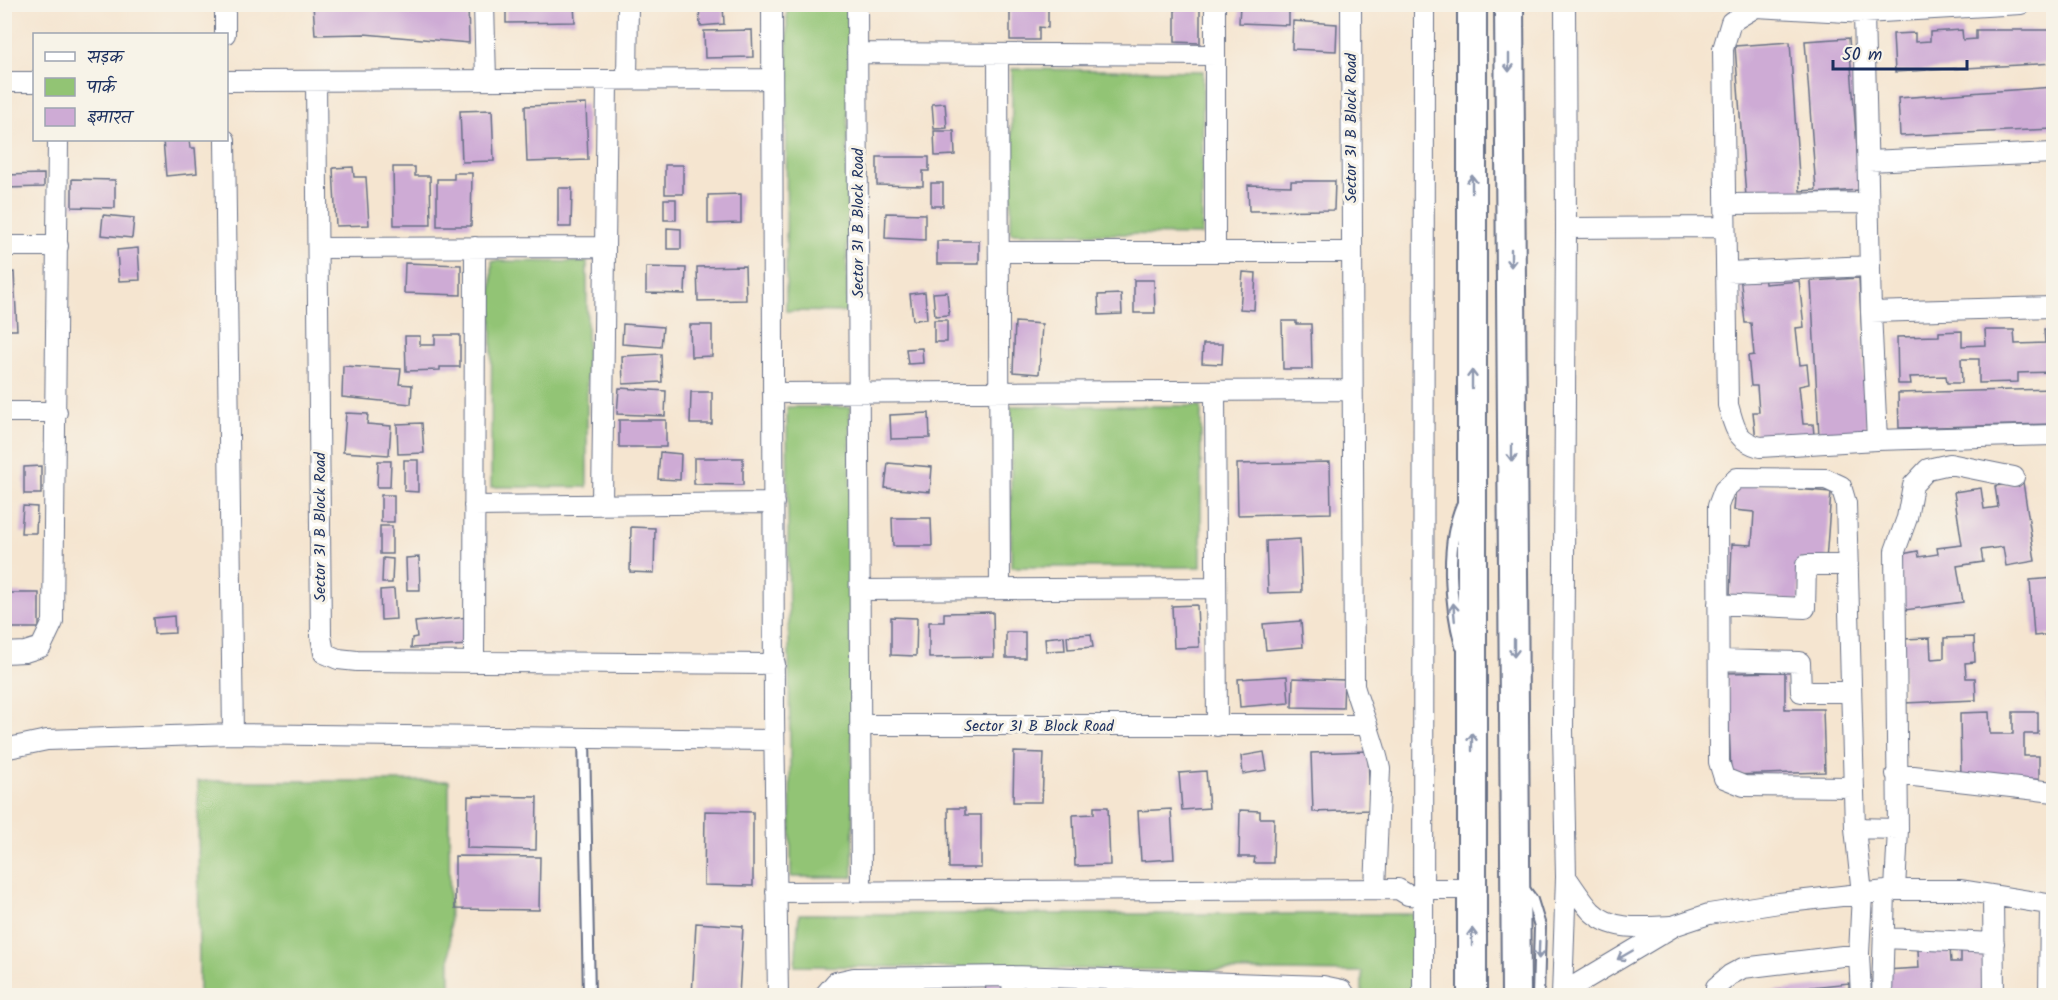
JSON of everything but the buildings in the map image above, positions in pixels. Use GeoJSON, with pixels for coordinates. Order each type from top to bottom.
{"type":"FeatureCollection","features":[{"type":"Feature","properties":{"kind":"street"},"geometry":{"type":"LineString","coordinates":[[225,4],[225,33]]}},
{"type":"Feature","properties":{"kind":"street"},"geometry":{"type":"LineString","coordinates":[[484,4],[486,80]]}},
{"type":"Feature","properties":{"kind":"street"},"geometry":{"type":"LineString","coordinates":[[602,504],[605,248],[617,80],[628,4]]}},
{"type":"Feature","properties":{"kind":"street"},"geometry":{"type":"LineString","coordinates":[[772,4],[774,740],[778,996]]}},
{"type":"Feature","properties":{"kind":"street","name":"Sector 31 B Block Road"},"geometry":{"type":"LineString","coordinates":[[857,4],[861,892]]}},
{"type":"Feature","properties":{"kind":"street"},"geometry":{"type":"LineString","coordinates":[[1215,4],[1215,252]]}},
{"type":"Feature","properties":{"kind":"street","name":"Sector 31 B Block Road"},"geometry":{"type":"LineString","coordinates":[[1351,4],[1354,686],[1376,749],[1380,768],[1375,889]]}},
{"type":"Feature","properties":{"kind":"street"},"geometry":{"type":"LineString","coordinates":[[1422,996],[1424,4]]}},
{"type":"Feature","properties":{"kind":"street"},"geometry":{"type":"LineString","coordinates":[[1472,996],[1473,4]]}},
{"type":"Feature","properties":{"kind":"street"},"geometry":{"type":"LineString","coordinates":[[1509,4],[1516,996]]}},
{"type":"Feature","properties":{"kind":"street"},"geometry":{"type":"LineString","coordinates":[[1562,994],[1566,877],[1563,719],[1566,228],[1564,4]]}},
{"type":"Feature","properties":{"kind":"street"},"geometry":{"type":"LineString","coordinates":[[2021,4],[1864,13],[1756,7],[1731,22],[1723,49],[1728,405],[1736,431],[1746,443],[1760,447],[1877,440],[2054,435]]}},
{"type":"Feature","properties":{"kind":"street"},"geometry":{"type":"LineString","coordinates":[[1864,13],[1871,312],[1877,440]]}},
{"type":"Feature","properties":{"kind":"street"},"geometry":{"type":"LineString","coordinates":[[857,53],[1215,55]]}},
{"type":"Feature","properties":{"kind":"street"},"geometry":{"type":"LineString","coordinates":[[998,54],[1000,589]]}},
{"type":"Feature","properties":{"kind":"street"},"geometry":{"type":"LineString","coordinates":[[228,81],[772,79]]}},
{"type":"Feature","properties":{"kind":"street","name":"Sector 31 B Block Road"},"geometry":{"type":"LineString","coordinates":[[316,81],[321,636],[324,653],[338,659],[357,661],[775,664]]}},
{"type":"Feature","properties":{"kind":"street"},"geometry":{"type":"LineString","coordinates":[[4,82],[33,82]]}},
{"type":"Feature","properties":{"kind":"street"},"geometry":{"type":"LineString","coordinates":[[4,653],[25,652],[41,647],[53,622],[57,412],[58,141]]}},
{"type":"Feature","properties":{"kind":"street"},"geometry":{"type":"LineString","coordinates":[[225,141],[233,734]]}},
{"type":"Feature","properties":{"kind":"street"},"geometry":{"type":"LineString","coordinates":[[1868,161],[2054,153]]}},
{"type":"Feature","properties":{"kind":"street"},"geometry":{"type":"LineString","coordinates":[[1726,204],[1868,203]]}},
{"type":"Feature","properties":{"kind":"street"},"geometry":{"type":"LineString","coordinates":[[1566,228],[1725,227]]}},
{"type":"Feature","properties":{"kind":"street"},"geometry":{"type":"LineString","coordinates":[[4,246],[58,246]]}},
{"type":"Feature","properties":{"kind":"street"},"geometry":{"type":"LineString","coordinates":[[318,248],[605,248]]}},
{"type":"Feature","properties":{"kind":"street"},"geometry":{"type":"LineString","coordinates":[[474,662],[475,248]]}},
{"type":"Feature","properties":{"kind":"street"},"geometry":{"type":"LineString","coordinates":[[999,252],[1352,252]]}},
{"type":"Feature","properties":{"kind":"street"},"geometry":{"type":"LineString","coordinates":[[1727,272],[1870,266]]}},
{"type":"Feature","properties":{"kind":"street"},"geometry":{"type":"LineString","coordinates":[[1871,312],[2054,307]]}},
{"type":"Feature","properties":{"kind":"street"},"geometry":{"type":"LineString","coordinates":[[774,393],[1352,390]]}},
{"type":"Feature","properties":{"kind":"street"},"geometry":{"type":"LineString","coordinates":[[1215,391],[1217,726]]}},
{"type":"Feature","properties":{"kind":"street"},"geometry":{"type":"LineString","coordinates":[[4,411],[57,412]]}},
{"type":"Feature","properties":{"kind":"street"},"geometry":{"type":"LineString","coordinates":[[1882,996],[1884,938],[1898,829],[1895,551],[1907,518],[1913,485],[1928,469],[1950,464],[2014,477]]}},
{"type":"Feature","properties":{"kind":"street"},"geometry":{"type":"LineString","coordinates":[[1854,787],[1744,786],[1724,778],[1719,762],[1718,506],[1724,490],[1737,478],[1826,479],[1841,486],[1846,503],[1854,787],[1862,894],[1859,954],[1860,996]]}},
{"type":"Feature","properties":{"kind":"street"},"geometry":{"type":"LineString","coordinates":[[474,506],[774,503]]}},
{"type":"Feature","properties":{"kind":"street"},"geometry":{"type":"LineString","coordinates":[[1719,604],[1805,608],[1806,565],[1848,565]]}},
{"type":"Feature","properties":{"kind":"street"},"geometry":{"type":"LineString","coordinates":[[860,590],[1216,588]]}},
{"type":"Feature","properties":{"kind":"street"},"geometry":{"type":"LineString","coordinates":[[1719,660],[1800,662],[1801,692],[1851,692]]}},
{"type":"Feature","properties":{"kind":"street","name":"Sector 31 B Block Road"},"geometry":{"type":"LineString","coordinates":[[861,725],[1366,725]]}},
{"type":"Feature","properties":{"kind":"street"},"geometry":{"type":"LineString","coordinates":[[4,749],[46,740],[233,734],[774,740]]}},
{"type":"Feature","properties":{"kind":"street"},"geometry":{"type":"LineString","coordinates":[[1896,774],[2054,792]]}},
{"type":"Feature","properties":{"kind":"street"},"geometry":{"type":"LineString","coordinates":[[1856,828],[1898,829]]}},
{"type":"Feature","properties":{"kind":"street"},"geometry":{"type":"LineString","coordinates":[[1566,877],[1593,912],[1613,924],[1636,928],[1676,925],[1709,915],[1779,903],[1890,891],[1961,890],[2052,905],[2049,996]]}},
{"type":"Feature","properties":{"kind":"street"},"geometry":{"type":"LineString","coordinates":[[776,892],[1398,889],[1408,884],[1422,890],[1472,889]]}},
{"type":"Feature","properties":{"kind":"street"},"geometry":{"type":"LineString","coordinates":[[1993,896],[1994,996]]}},
{"type":"Feature","properties":{"kind":"street"},"geometry":{"type":"LineString","coordinates":[[1562,994],[1676,925]]}},
{"type":"Feature","properties":{"kind":"street"},"geometry":{"type":"LineString","coordinates":[[1884,938],[1994,943]]}},
{"type":"Feature","properties":{"kind":"street"},"geometry":{"type":"LineString","coordinates":[[1716,996],[1716,987],[1743,968],[1859,954]]}},
{"type":"Feature","properties":{"kind":"street"},"geometry":{"type":"LineString","coordinates":[[824,996],[836,982],[854,978],[1075,988],[1323,986],[1342,990],[1346,996]]}},
{"type":"Feature","properties":{"kind":"lane"},"geometry":{"type":"LineString","coordinates":[[584,738],[589,996]]}},
{"type":"Feature","properties":{"kind":"lane"},"geometry":{"type":"LineString","coordinates":[[1515,877],[1532,900],[1540,926],[1538,996]]}},
{"type":"Feature","properties":{"kind":"green space"},"geometry":{"type":"Polygon","coordinates":[[[787,5],[848,5],[847,312],[786,311],[787,5]]]}},
{"type":"Feature","properties":{"kind":"green space"},"geometry":{"type":"Polygon","coordinates":[[[1012,69],[1203,71],[1202,235],[1011,233],[1012,69]]]}},
{"type":"Feature","properties":{"kind":"green space"},"geometry":{"type":"Polygon","coordinates":[[[492,261],[587,262],[587,487],[491,487],[492,261]]]}},
{"type":"Feature","properties":{"kind":"green space"},"geometry":{"type":"Polygon","coordinates":[[[1011,406],[1201,406],[1201,567],[1011,567],[1011,406]]]}},
{"type":"Feature","properties":{"kind":"green space"},"geometry":{"type":"Polygon","coordinates":[[[787,407],[850,407],[853,877],[791,877],[787,407]]]}},
{"type":"Feature","properties":{"kind":"green space"},"geometry":{"type":"Polygon","coordinates":[[[198,781],[449,781],[450,995],[199,995],[198,781]]]}},
{"type":"Feature","properties":{"kind":"green space"},"geometry":{"type":"Polygon","coordinates":[[[799,914],[1413,914],[1413,995],[1362,995],[1362,972],[795,966],[799,914]]]}}]}
